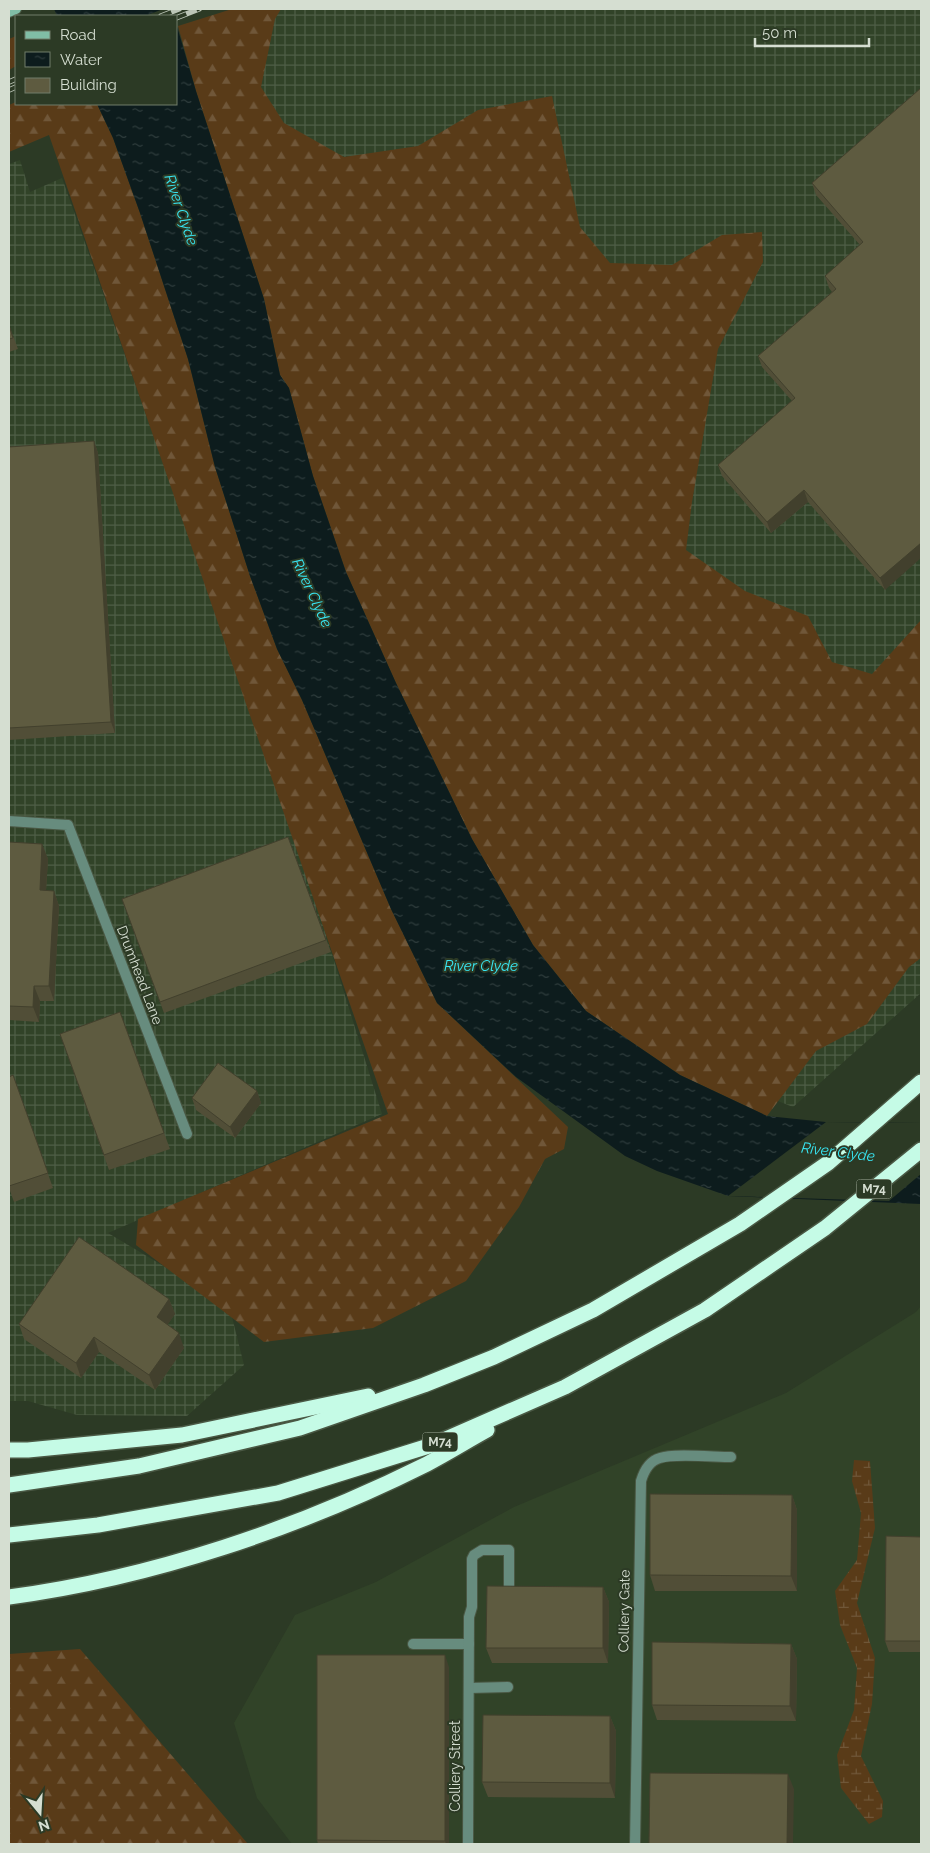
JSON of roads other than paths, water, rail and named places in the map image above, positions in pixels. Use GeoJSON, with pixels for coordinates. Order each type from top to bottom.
{"type":"FeatureCollection","features":[{"type":"Feature","properties":{"kind":"highway"},"geometry":{"type":"LineString","coordinates":[[9,1485],[139,1466],[300,1428],[424,1385],[494,1356],[593,1310],[740,1224],[828,1163],[921,1082]]}},
{"type":"Feature","properties":{"kind":"highway","name":"M74"},"geometry":{"type":"LineString","coordinates":[[9,1597],[55,1591],[177,1562],[307,1518],[428,1464],[705,1310],[825,1228],[921,1150]]}},
{"type":"Feature","properties":{"kind":"highway"},"geometry":{"type":"LineString","coordinates":[[9,1450],[28,1450],[182,1435],[424,1385]]}},
{"type":"Feature","properties":{"kind":"highway","name":"M74"},"geometry":{"type":"LineString","coordinates":[[9,1535],[98,1525],[278,1493],[432,1445],[565,1387]]}},
{"type":"Feature","properties":{"kind":"street"},"geometry":{"type":"LineString","coordinates":[[9,12],[16,9]]}},
{"type":"Feature","properties":{"kind":"street","name":"Drumhead Lane"},"geometry":{"type":"LineString","coordinates":[[9,821],[68,825],[187,1134]]}},
{"type":"Feature","properties":{"kind":"street","name":"Colliery Gate"},"geometry":{"type":"LineString","coordinates":[[635,1844],[641,1491],[643,1473],[647,1467],[659,1458],[731,1457]]}},
{"type":"Feature","properties":{"kind":"street","name":"Colliery Street"},"geometry":{"type":"LineString","coordinates":[[468,1844],[469,1617],[472,1607],[472,1559],[477,1552],[508,1550],[509,1594]]}},
{"type":"Feature","properties":{"kind":"street"},"geometry":{"type":"LineString","coordinates":[[413,1644],[469,1644]]}},
{"type":"Feature","properties":{"kind":"street"},"geometry":{"type":"LineString","coordinates":[[469,1688],[508,1687]]}},
{"type":"Feature","properties":{"kind":"water"},"geometry":{"type":"Polygon","coordinates":[[[54,9],[167,9],[171,15],[57,15],[54,9]]]}},
{"type":"Feature","properties":{"kind":"water","name":"River Clyde"},"geometry":{"type":"Polygon","coordinates":[[[178,30],[264,299],[280,375],[289,388],[313,476],[346,572],[396,683],[472,839],[533,945],[586,1011],[680,1075],[767,1116],[826,1122],[921,1123],[921,1204],[728,1196],[657,1171],[625,1156],[516,1077],[437,1003],[391,909],[302,700],[277,649],[250,576],[215,467],[188,359],[113,138],[97,105],[178,105],[178,30]]]}},
{"type":"Feature","properties":{"kind":"railway"},"geometry":{"type":"LineString","coordinates":[[164,15],[179,9]]}},
{"type":"Feature","properties":{"kind":"railway"},"geometry":{"type":"LineString","coordinates":[[178,17],[199,9]]}},
{"type":"Feature","properties":{"kind":"railway"},"geometry":{"type":"LineString","coordinates":[[9,82],[15,79]]}},
{"type":"Feature","properties":{"kind":"railway"},"geometry":{"type":"LineString","coordinates":[[9,90],[15,87]]}}]}
